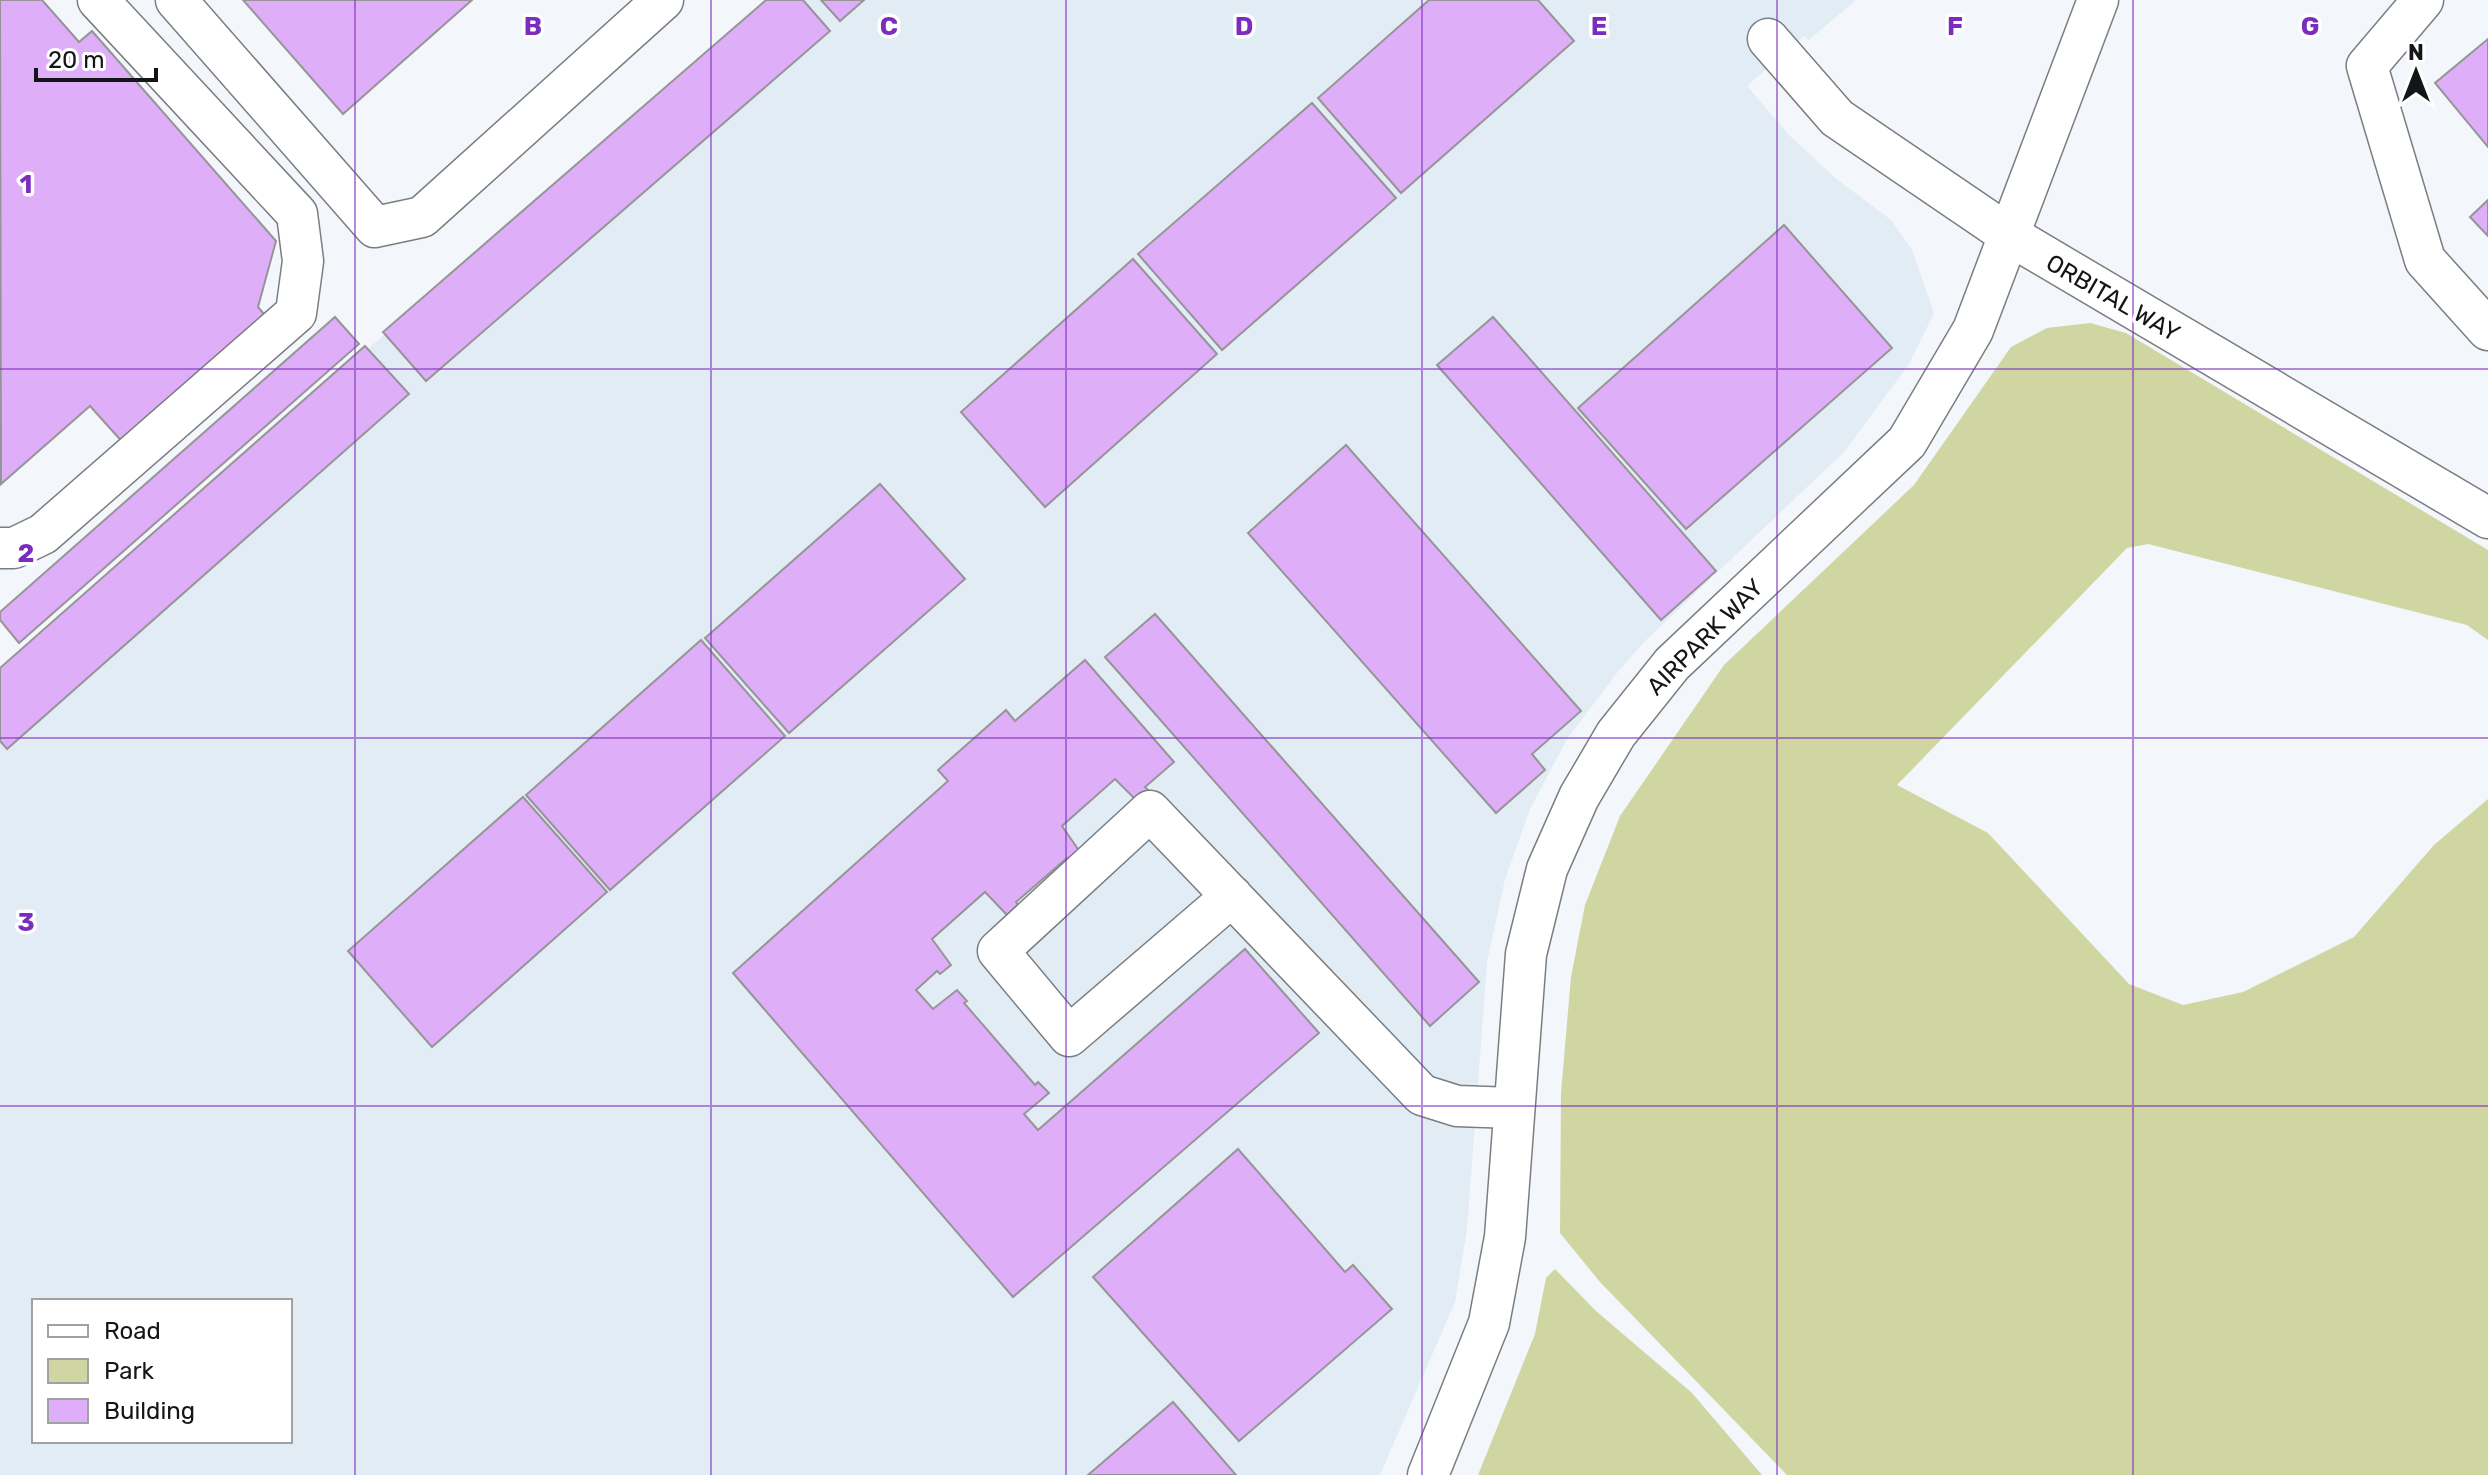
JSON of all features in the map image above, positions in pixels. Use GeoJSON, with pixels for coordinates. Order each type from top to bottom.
{"type":"FeatureCollection","features":[{"type":"Feature","properties":{"kind":"street"},"geometry":{"type":"LineString","coordinates":[[0,548],[14,548],[43,534],[296,313],[303,261],[297,214],[98,0]]}},
{"type":"Feature","properties":{"kind":"street"},"geometry":{"type":"LineString","coordinates":[[176,0],[375,227],[422,217],[663,0]]}},
{"type":"Feature","properties":{"kind":"street","name":"AIRPARK WAY"},"geometry":{"type":"LineString","coordinates":[[1428,1475],[1489,1323],[1505,1237],[1526,954],[1547,869],[1579,797],[1616,734],[1672,664],[1907,442],[1973,330],[2098,0]]}},
{"type":"Feature","properties":{"kind":"street"},"geometry":{"type":"LineString","coordinates":[[2423,0],[2367,66],[2425,260],[2488,330]]}},
{"type":"Feature","properties":{"kind":"street","name":"ORBITAL WAY"},"geometry":{"type":"LineString","coordinates":[[1768,39],[1837,118],[2009,235],[2488,518]]}},
{"type":"Feature","properties":{"kind":"street"},"geometry":{"type":"LineString","coordinates":[[1232,896],[1069,1036],[998,951],[1150,811],[1232,896],[1422,1095],[1457,1106],[1513,1108]]}},
{"type":"Feature","properties":{"kind":"shaded area"},"geometry":{"type":"Polygon","coordinates":[[[768,0],[1856,0],[1809,40],[1804,36],[1747,86],[1788,134],[1834,177],[1891,220],[1912,250],[1934,313],[1909,364],[1845,451],[1645,641],[1617,673],[1567,739],[1530,809],[1505,879],[1487,962],[1467,1229],[1455,1302],[1380,1475],[0,1475],[0,670],[768,0]]]}},
{"type":"Feature","properties":{"kind":"green space"},"geometry":{"type":"Polygon","coordinates":[[[2090,323],[2126,333],[2488,550],[2488,640],[2467,625],[2148,544],[2127,548],[1897,785],[1988,833],[2129,984],[2183,1005],[2243,992],[2354,937],[2434,845],[2488,799],[2488,1475],[1787,1475],[1600,1282],[1560,1233],[1561,1093],[1571,977],[1585,905],[1620,816],[1724,665],[1914,485],[2011,347],[2047,328],[2090,323]]]}},
{"type":"Feature","properties":{"kind":"green space"},"geometry":{"type":"Polygon","coordinates":[[[1555,1269],[1596,1311],[1692,1393],[1762,1475],[1478,1475],[1535,1334],[1546,1278],[1555,1269]]]}},
{"type":"Feature","properties":{"kind":"building"},"geometry":{"type":"Polygon","coordinates":[[[0,0],[42,0],[79,42],[92,31],[276,241],[258,307],[269,320],[126,446],[90,406],[1,484],[0,0]]]}},
{"type":"Feature","properties":{"kind":"building"},"geometry":{"type":"Polygon","coordinates":[[[243,0],[472,0],[343,114],[243,0]]]}},
{"type":"Feature","properties":{"kind":"building"},"geometry":{"type":"Polygon","coordinates":[[[766,0],[803,0],[830,31],[426,381],[383,332],[766,0]]]}},
{"type":"Feature","properties":{"kind":"building"},"geometry":{"type":"Polygon","coordinates":[[[821,0],[864,0],[840,21],[821,0]]]}},
{"type":"Feature","properties":{"kind":"building"},"geometry":{"type":"Polygon","coordinates":[[[1429,0],[1538,0],[1574,41],[1401,193],[1318,98],[1429,0]]]}},
{"type":"Feature","properties":{"kind":"building"},"geometry":{"type":"Polygon","coordinates":[[[2488,39],[2488,147],[2435,83],[2488,39]]]}},
{"type":"Feature","properties":{"kind":"building"},"geometry":{"type":"Polygon","coordinates":[[[1312,103],[1396,198],[1222,350],[1138,254],[1312,103]]]}},
{"type":"Feature","properties":{"kind":"building"},"geometry":{"type":"Polygon","coordinates":[[[2488,200],[2488,236],[2470,217],[2488,200]]]}},
{"type":"Feature","properties":{"kind":"building"},"geometry":{"type":"Polygon","coordinates":[[[1784,225],[1892,348],[1686,529],[1578,408],[1784,225]]]}},
{"type":"Feature","properties":{"kind":"building"},"geometry":{"type":"Polygon","coordinates":[[[1133,259],[1217,354],[1045,507],[961,412],[1133,259]]]}},
{"type":"Feature","properties":{"kind":"building"},"geometry":{"type":"Polygon","coordinates":[[[335,317],[359,344],[19,643],[0,620],[0,612],[335,317]]]}},
{"type":"Feature","properties":{"kind":"building"},"geometry":{"type":"Polygon","coordinates":[[[1493,317],[1716,571],[1661,620],[1437,365],[1493,317]]]}},
{"type":"Feature","properties":{"kind":"building"},"geometry":{"type":"Polygon","coordinates":[[[365,346],[409,394],[7,749],[0,741],[0,668],[365,346]]]}},
{"type":"Feature","properties":{"kind":"building"},"geometry":{"type":"Polygon","coordinates":[[[1346,445],[1581,711],[1532,754],[1545,770],[1496,813],[1248,533],[1346,445]]]}},
{"type":"Feature","properties":{"kind":"building"},"geometry":{"type":"Polygon","coordinates":[[[880,484],[965,579],[789,733],[705,638],[880,484]]]}},
{"type":"Feature","properties":{"kind":"building"},"geometry":{"type":"Polygon","coordinates":[[[1155,614],[1479,982],[1430,1026],[1105,657],[1155,614]]]}},
{"type":"Feature","properties":{"kind":"building"},"geometry":{"type":"Polygon","coordinates":[[[701,640],[785,736],[610,890],[526,795],[701,640]]]}},
{"type":"Feature","properties":{"kind":"building"},"geometry":{"type":"Polygon","coordinates":[[[1085,660],[1174,762],[1145,787],[1149,791],[1137,801],[1115,779],[1062,826],[1080,852],[1069,861],[1067,858],[1016,902],[1019,906],[1008,916],[985,892],[932,939],[951,965],[940,974],[937,971],[916,990],[933,1009],[957,990],[967,1001],[964,1003],[1035,1085],[1038,1082],[1049,1093],[1024,1114],[1038,1130],[1245,949],[1319,1033],[1013,1297],[733,973],[948,781],[938,770],[1006,710],[1015,721],[1085,660]]]}},
{"type":"Feature","properties":{"kind":"building"},"geometry":{"type":"Polygon","coordinates":[[[523,797],[607,892],[432,1047],[348,951],[523,797]]]}},
{"type":"Feature","properties":{"kind":"building"},"geometry":{"type":"Polygon","coordinates":[[[1238,1149],[1345,1272],[1353,1265],[1392,1309],[1239,1441],[1093,1277],[1238,1149]]]}},
{"type":"Feature","properties":{"kind":"building"},"geometry":{"type":"Polygon","coordinates":[[[1173,1402],[1236,1475],[1088,1475],[1173,1402]]]}}]}
